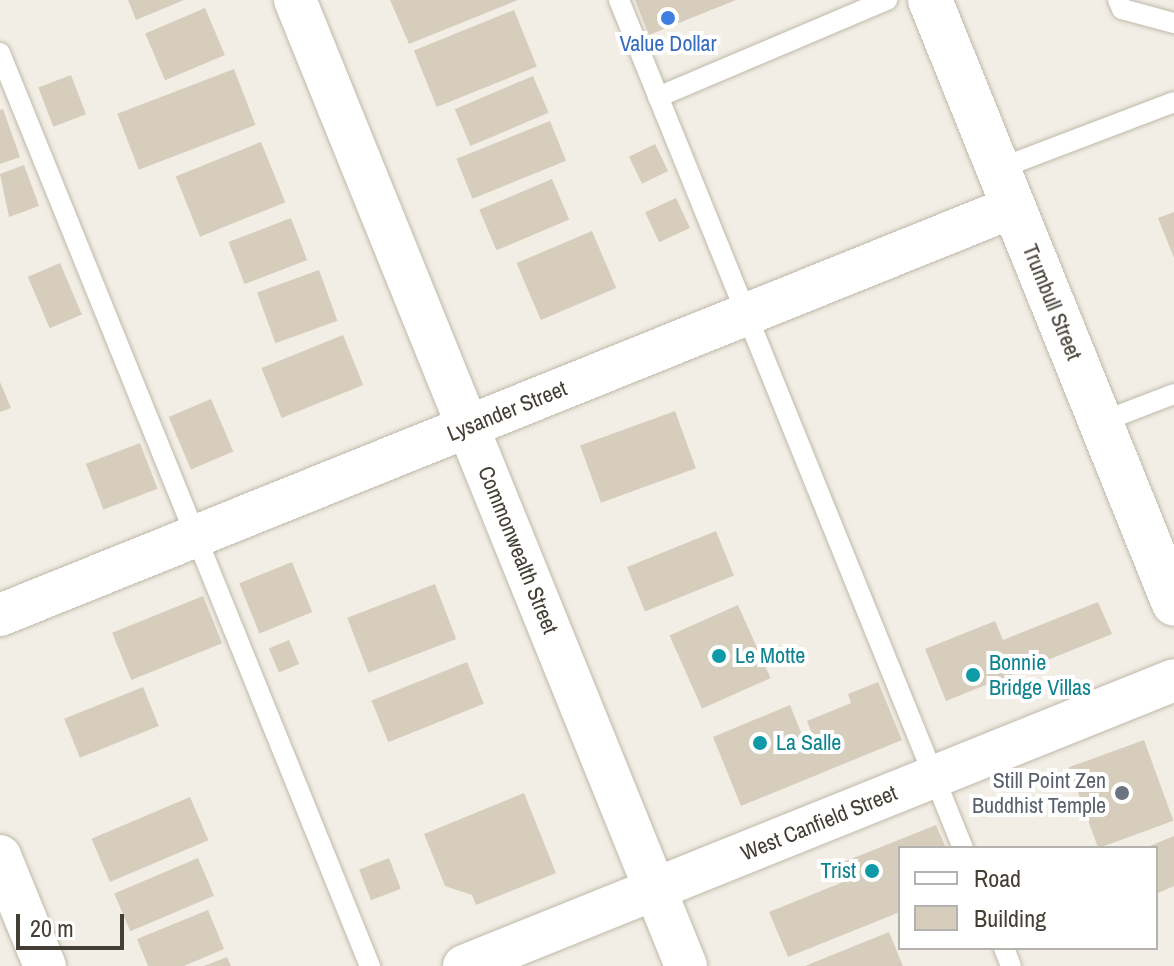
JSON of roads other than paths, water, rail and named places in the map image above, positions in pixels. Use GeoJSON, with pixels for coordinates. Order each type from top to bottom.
{"type":"FeatureCollection","features":[{"type":"Feature","properties":{"kind":"street","name":"Commonwealth Street"},"geometry":{"type":"LineString","coordinates":[[295,0],[686,966]]}},
{"type":"Feature","properties":{"kind":"street","name":"Trumbull Street"},"geometry":{"type":"LineString","coordinates":[[930,0],[1174,604]]}},
{"type":"Feature","properties":{"kind":"street","name":"Lysander Street"},"geometry":{"type":"LineString","coordinates":[[0,615],[745,315],[1006,188]]}},
{"type":"Feature","properties":{"kind":"street","name":"West Canfield Street"},"geometry":{"type":"LineString","coordinates":[[464,966],[1174,680]]}},
{"type":"Feature","properties":{"kind":"street"},"geometry":{"type":"LineString","coordinates":[[0,856],[45,966]]}},
{"type":"Feature","properties":{"kind":"lane"},"geometry":{"type":"LineString","coordinates":[[619,0],[962,846]]}},
{"type":"Feature","properties":{"kind":"lane"},"geometry":{"type":"LineString","coordinates":[[658,97],[887,0]]}},
{"type":"Feature","properties":{"kind":"lane"},"geometry":{"type":"LineString","coordinates":[[1118,0],[1122,9],[1174,23]]}},
{"type":"Feature","properties":{"kind":"lane"},"geometry":{"type":"LineString","coordinates":[[0,53],[370,966]]}},
{"type":"Feature","properties":{"kind":"lane"},"geometry":{"type":"LineString","coordinates":[[1006,188],[1174,102]]}},
{"type":"Feature","properties":{"kind":"lane"},"geometry":{"type":"LineString","coordinates":[[1101,422],[1174,394]]}},
{"type":"Feature","properties":{"kind":"place","name":"Value Dollar"},"geometry":{"type":"Point","coordinates":[668,18]}},
{"type":"Feature","properties":{"kind":"place","name":"Le Motte"},"geometry":{"type":"Point","coordinates":[719,656]}},
{"type":"Feature","properties":{"kind":"place","name":"Bonnie Bridge Villas"},"geometry":{"type":"Point","coordinates":[973,675]}},
{"type":"Feature","properties":{"kind":"place","name":"La Salle"},"geometry":{"type":"Point","coordinates":[760,743]}},
{"type":"Feature","properties":{"kind":"place","name":"Still Point Zen Buddhist Temple"},"geometry":{"type":"Point","coordinates":[1122,793]}},
{"type":"Feature","properties":{"kind":"place","name":"Trist"},"geometry":{"type":"Point","coordinates":[872,871]}}]}
